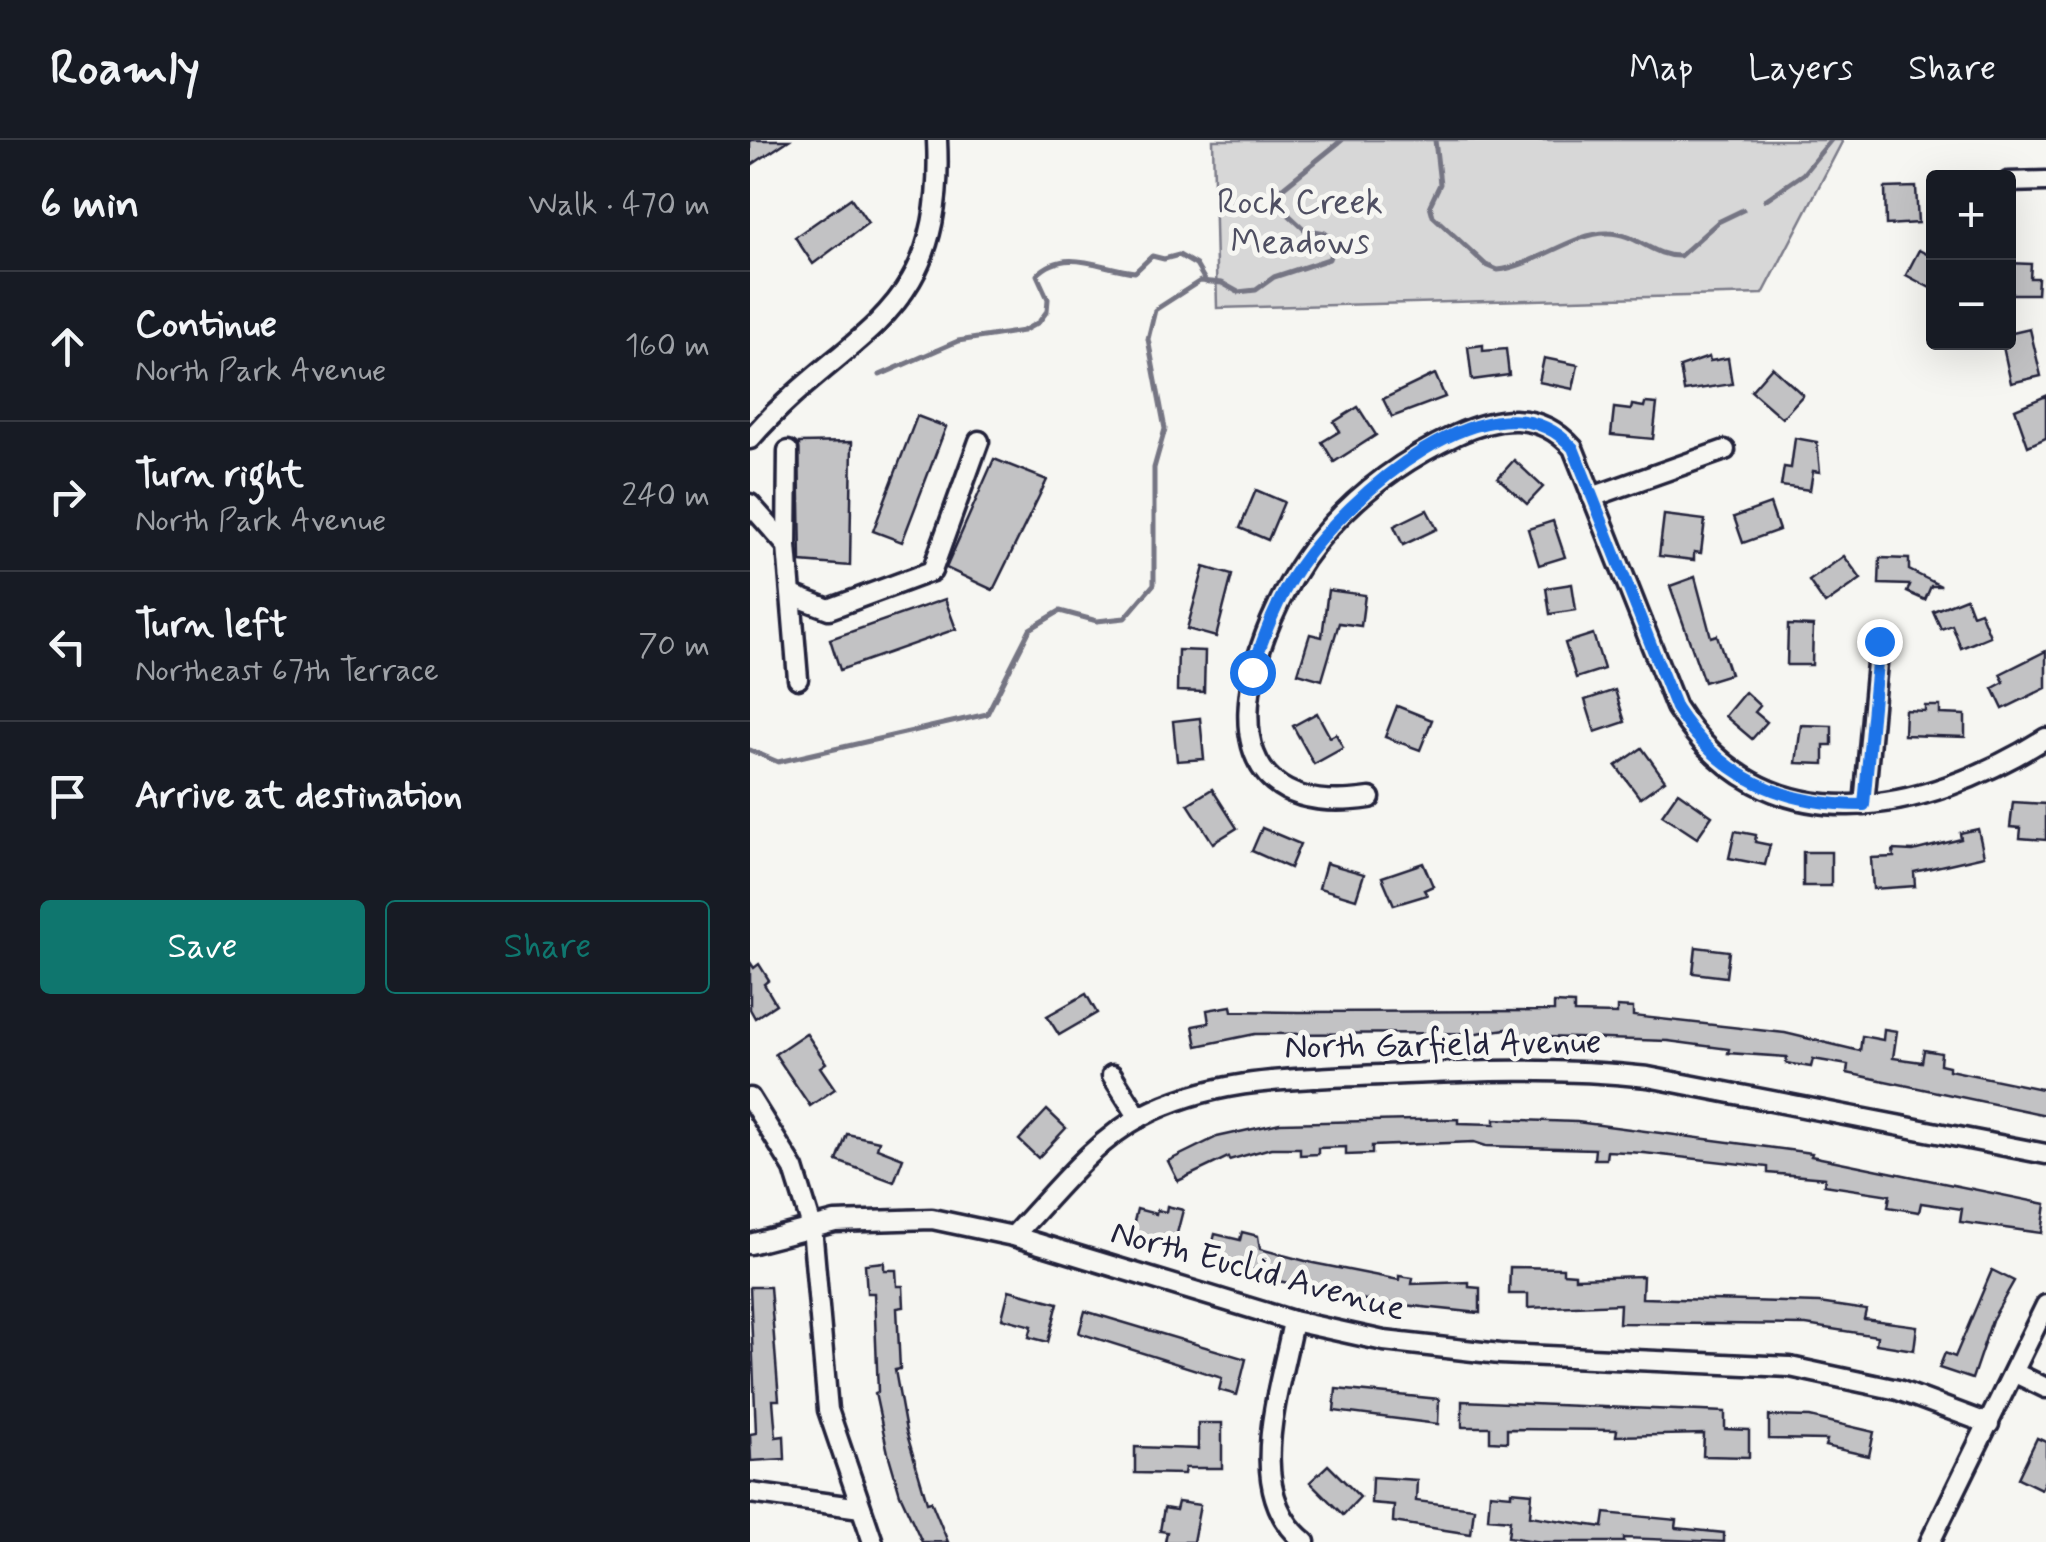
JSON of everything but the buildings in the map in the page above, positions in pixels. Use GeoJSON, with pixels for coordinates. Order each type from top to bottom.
{"type":"FeatureCollection","features":[{"type":"Feature","properties":{"kind":"street"},"geometry":{"type":"LineString","coordinates":[[750,439],[882,322],[906,291],[922,256],[936,202],[937,140]]}},
{"type":"Feature","properties":{"kind":"street"},"geometry":{"type":"LineString","coordinates":[[2016,182],[2046,182]]}},
{"type":"Feature","properties":{"kind":"street"},"geometry":{"type":"LineString","coordinates":[[1370,798],[1343,802],[1297,797],[1268,777],[1252,744],[1246,704],[1252,672],[1272,616],[1297,569],[1331,526],[1373,486],[1437,444],[1496,420],[1528,420],[1558,433],[1573,448],[1676,708],[1698,740],[1727,768],[1761,789],[1812,803],[1864,805],[1946,788],[2046,738]]}},
{"type":"Feature","properties":{"kind":"street"},"geometry":{"type":"LineString","coordinates":[[792,595],[829,609],[932,571],[979,441]]}},
{"type":"Feature","properties":{"kind":"street"},"geometry":{"type":"LineString","coordinates":[[1592,497],[1725,450]]}},
{"type":"Feature","properties":{"kind":"street"},"geometry":{"type":"LineString","coordinates":[[788,451],[787,546],[798,679]]}},
{"type":"Feature","properties":{"kind":"street"},"geometry":{"type":"LineString","coordinates":[[750,504],[787,546]]}},
{"type":"Feature","properties":{"kind":"street"},"geometry":{"type":"LineString","coordinates":[[1864,805],[1879,641]]}},
{"type":"Feature","properties":{"kind":"street","name":"North Garfield Avenue"},"geometry":{"type":"LineString","coordinates":[[1013,1236],[1086,1161],[1139,1118],[1182,1098],[1266,1080],[1554,1069],[1648,1077],[2046,1154]]}},
{"type":"Feature","properties":{"kind":"street"},"geometry":{"type":"LineString","coordinates":[[1112,1075],[1139,1118]]}},
{"type":"Feature","properties":{"kind":"street"},"geometry":{"type":"LineString","coordinates":[[750,1098],[794,1169],[812,1227],[828,1410],[873,1542]]}},
{"type":"Feature","properties":{"kind":"street","name":"North Euclid Avenue"},"geometry":{"type":"LineString","coordinates":[[750,1244],[812,1227],[899,1217],[1013,1236],[1293,1321],[1438,1348],[1790,1367],[1898,1390],[1988,1424]]}},
{"type":"Feature","properties":{"kind":"street"},"geometry":{"type":"LineString","coordinates":[[1930,1542],[2046,1305]]}},
{"type":"Feature","properties":{"kind":"street"},"geometry":{"type":"LineString","coordinates":[[1291,1538],[1274,1503],[1271,1455],[1293,1321]]}},
{"type":"Feature","properties":{"kind":"street"},"geometry":{"type":"LineString","coordinates":[[2015,1373],[2046,1388]]}},
{"type":"Feature","properties":{"kind":"street"},"geometry":{"type":"LineString","coordinates":[[750,1494],[861,1508]]}},
{"type":"Feature","properties":{"kind":"green space","name":"Rock Creek Meadows"},"geometry":{"type":"Polygon","coordinates":[[[1213,140],[1842,142],[1763,294],[1217,308],[1213,140]]]}},
{"type":"Feature","properties":{"kind":"waterway"},"geometry":{"type":"LineString","coordinates":[[750,750],[778,762],[987,714],[1030,629],[1060,611],[1097,621],[1125,618],[1154,584],[1154,468],[1165,429],[1148,339],[1155,310],[1200,281],[1222,283],[1238,292],[1256,290],[1274,277],[1329,259],[1335,242],[1325,233],[1304,229],[1277,204],[1279,191],[1342,140]]}},
{"type":"Feature","properties":{"kind":"waterway"},"geometry":{"type":"LineString","coordinates":[[1435,140],[1440,184],[1430,205],[1433,216],[1486,265],[1498,270],[1595,234],[1618,234],[1661,253],[1680,256],[1718,222],[1743,210]]}},
{"type":"Feature","properties":{"kind":"waterway"},"geometry":{"type":"LineString","coordinates":[[1765,200],[1803,174],[1831,140]]}},
{"type":"Feature","properties":{"kind":"waterway"},"geometry":{"type":"LineString","coordinates":[[880,375],[958,341],[1023,331],[1039,322],[1047,311],[1048,299],[1037,275],[1059,262],[1084,262],[1135,272],[1152,256],[1164,259],[1179,255],[1196,265],[1206,282]]}},
{"type":"Feature","properties":{"kind":"route"},"geometry":{"type":"LineString","coordinates":[[1252,672],[1279,600],[1297,569],[1343,513],[1404,463],[1470,429],[1507,418],[1539,423],[1558,433],[1573,448],[1676,708],[1698,740],[1738,776],[1761,789],[1812,803],[1864,805],[1879,641]]}}]}
